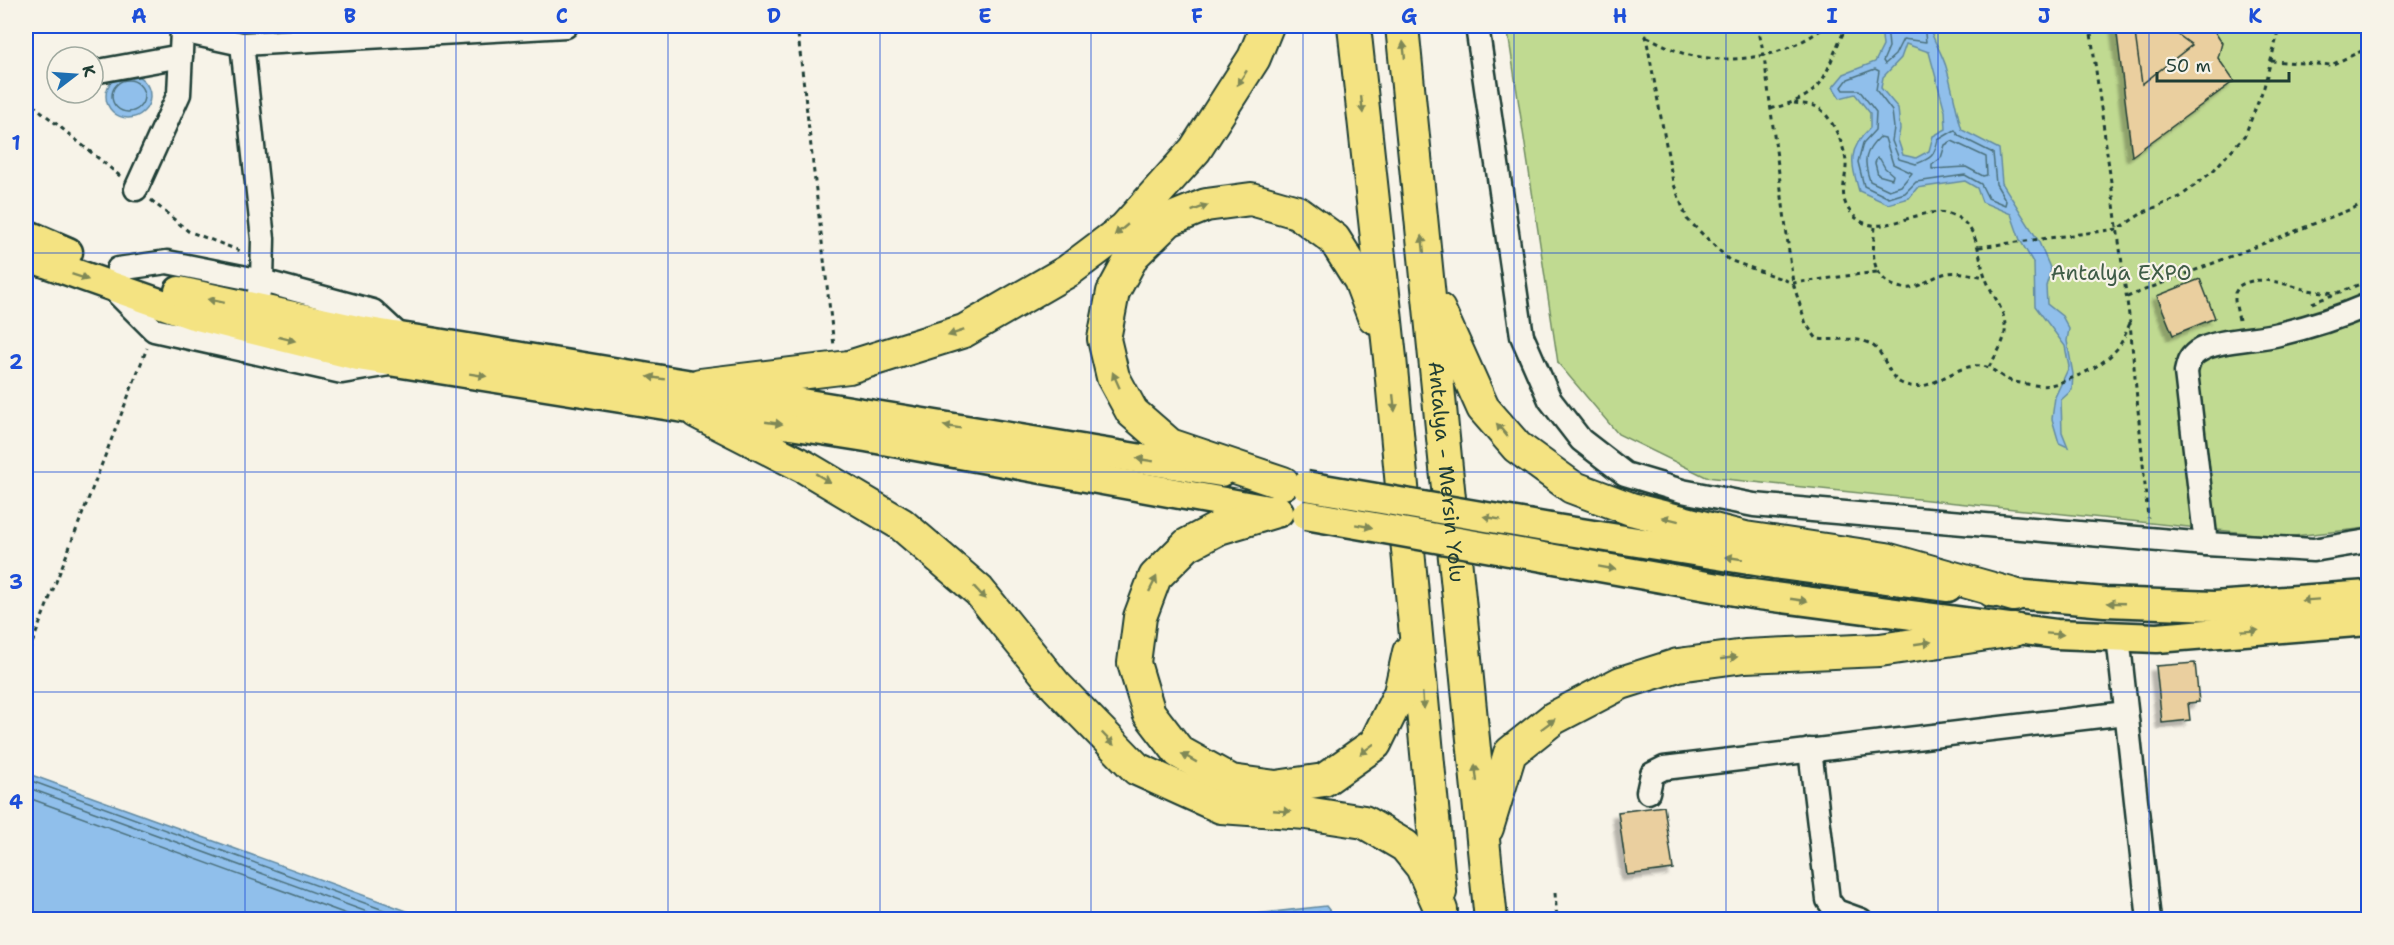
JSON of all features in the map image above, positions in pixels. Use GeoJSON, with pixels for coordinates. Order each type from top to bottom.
{"type":"FeatureCollection","features":[{"type":"Feature","properties":{"kind":"highway"},"geometry":{"type":"LineString","coordinates":[[699,398],[849,367],[964,331],[1068,271],[1125,228],[1195,150],[1254,58],[1267,26]]}},
{"type":"Feature","properties":{"kind":"highway"},"geometry":{"type":"LineString","coordinates":[[1354,26],[1390,358],[1442,915]]}},
{"type":"Feature","properties":{"kind":"highway","name":"Antalya - Mersin Yolu"},"geometry":{"type":"LineString","coordinates":[[1402,26],[1490,917]]}},
{"type":"Feature","properties":{"kind":"highway"},"geometry":{"type":"LineString","coordinates":[[1288,493],[1170,446],[1132,412],[1113,377],[1104,339],[1113,292],[1133,255],[1169,220],[1206,205],[1251,199],[1297,212],[1334,239],[1360,280],[1390,358]]}},
{"type":"Feature","properties":{"kind":"highway"},"geometry":{"type":"LineString","coordinates":[[1427,281],[1483,408],[1517,447],[1572,488],[1631,509],[1745,538],[1886,559],[2014,595]]}},
{"type":"Feature","properties":{"kind":"highway"},"geometry":{"type":"LineString","coordinates":[[699,398],[805,467],[901,524],[979,591],[1056,686],[1137,769],[1221,807],[1306,813],[1364,822],[1405,846],[1422,867],[1442,915]]}},
{"type":"Feature","properties":{"kind":"highway"},"geometry":{"type":"LineString","coordinates":[[1288,493],[1186,545],[1155,577],[1140,617],[1134,663],[1149,713],[1179,752],[1231,781],[1276,787],[1324,780],[1375,744],[1400,693],[1415,619]]}},
{"type":"Feature","properties":{"kind":"highway"},"geometry":{"type":"LineString","coordinates":[[1483,843],[1510,753],[1554,718],[1621,683],[1678,665],[1745,656],[1880,650],[2014,630]]}},
{"type":"Feature","properties":{"kind":"main road"},"geometry":{"type":"LineString","coordinates":[[26,234],[192,315],[358,356],[399,350],[699,398],[866,437],[1550,528],[1774,564],[2014,595],[2105,602],[2214,606],[2368,595]]}},
{"type":"Feature","properties":{"kind":"main road"},"geometry":{"type":"LineString","coordinates":[[26,256],[114,278]]}},
{"type":"Feature","properties":{"kind":"main road"},"geometry":{"type":"LineString","coordinates":[[1288,493],[1306,515],[1752,594],[2014,630],[2157,638],[2368,621]]}},
{"type":"Feature","properties":{"kind":"street"},"geometry":{"type":"LineString","coordinates":[[136,189],[179,94],[182,28],[242,44],[567,26]]}},
{"type":"Feature","properties":{"kind":"street"},"geometry":{"type":"LineString","coordinates":[[1477,26],[1522,336],[1550,400],[1581,440],[1625,474],[1682,491],[1754,505],[2206,544],[2313,550],[2368,541]]}},
{"type":"Feature","properties":{"kind":"street"},"geometry":{"type":"LineString","coordinates":[[242,44],[262,239],[262,280],[249,329],[154,330],[114,278],[167,262],[262,280],[373,311],[399,350]]}},
{"type":"Feature","properties":{"kind":"street"},"geometry":{"type":"LineString","coordinates":[[105,70],[181,56]]}},
{"type":"Feature","properties":{"kind":"street"},"geometry":{"type":"LineString","coordinates":[[2206,544],[2186,372],[2189,359],[2198,351],[2212,346],[2280,334],[2346,315],[2368,305]]}},
{"type":"Feature","properties":{"kind":"street"},"geometry":{"type":"LineString","coordinates":[[2118,636],[2149,920]]}},
{"type":"Feature","properties":{"kind":"street"},"geometry":{"type":"LineString","coordinates":[[1648,792],[1652,774],[1664,768],[2126,713]]}},
{"type":"Feature","properties":{"kind":"street"},"geometry":{"type":"LineString","coordinates":[[1810,750],[1828,900],[1836,911],[1861,920]]}},
{"type":"Feature","properties":{"kind":"path"},"geometry":{"type":"LineString","coordinates":[[797,26],[834,343],[834,369]]}},
{"type":"Feature","properties":{"kind":"path"},"geometry":{"type":"LineString","coordinates":[[1644,26],[1673,182],[1687,219],[1730,260],[1793,282],[1877,272]]}},
{"type":"Feature","properties":{"kind":"path"},"geometry":{"type":"LineString","coordinates":[[1758,26],[1764,56],[1793,282],[1806,324],[1817,339],[1833,341],[1849,338],[1864,342],[1880,351],[1887,368],[1899,382],[1913,386],[1930,385],[1959,370],[1974,366],[1989,367],[2013,382],[2050,385],[2098,366],[2116,350],[2130,323]]}},
{"type":"Feature","properties":{"kind":"path"},"geometry":{"type":"LineString","coordinates":[[1647,37],[1684,53],[1724,60],[1764,56],[1808,40],[1826,26]]}},
{"type":"Feature","properties":{"kind":"path"},"geometry":{"type":"LineString","coordinates":[[1770,109],[1794,103],[1812,93],[1823,80],[1847,26]]}},
{"type":"Feature","properties":{"kind":"path"},"geometry":{"type":"LineString","coordinates":[[2090,26],[2127,297],[2150,538]]}},
{"type":"Feature","properties":{"kind":"path"},"geometry":{"type":"LineString","coordinates":[[1979,247],[2118,228],[2144,212],[2180,197],[2213,171],[2245,135],[2264,87],[2277,37],[2277,26]]}},
{"type":"Feature","properties":{"kind":"path"},"geometry":{"type":"LineString","coordinates":[[2271,61],[2331,65],[2368,48]]}},
{"type":"Feature","properties":{"kind":"path"},"geometry":{"type":"LineString","coordinates":[[1794,103],[1817,107],[1830,119],[1840,140],[1846,162],[1843,179],[1844,198],[1849,211],[1863,222],[1875,226],[1890,225],[1928,213],[1943,212],[1957,217],[1971,231],[1979,247],[1985,278],[2000,304],[2006,324],[2005,334],[1989,367]]}},
{"type":"Feature","properties":{"kind":"path"},"geometry":{"type":"LineString","coordinates":[[2127,297],[2354,208],[2368,200]]}},
{"type":"Feature","properties":{"kind":"path"},"geometry":{"type":"LineString","coordinates":[[1875,226],[1873,249],[1877,272],[1884,280],[1896,287],[1909,289],[1948,273],[1963,272],[1985,278]]}},
{"type":"Feature","properties":{"kind":"path"},"geometry":{"type":"LineString","coordinates":[[2246,319],[2239,320],[2235,293],[2239,286],[2254,279],[2265,279],[2312,291],[2337,293]]}},
{"type":"Feature","properties":{"kind":"path"},"geometry":{"type":"LineString","coordinates":[[2304,305],[2368,281]]}},
{"type":"Feature","properties":{"kind":"path"},"geometry":{"type":"LineString","coordinates":[[26,659],[154,330]]}},
{"type":"Feature","properties":{"kind":"path"},"geometry":{"type":"LineString","coordinates":[[1555,893],[1557,920]]}},
{"type":"Feature","properties":{"kind":"green space","name":"Antalya EXPO"},"geometry":{"type":"Polygon","coordinates":[[[1507,26],[2368,26],[2368,528],[2285,537],[1706,477],[1618,434],[1558,363],[1507,26]]]}},
{"type":"Feature","properties":{"kind":"water"},"geometry":{"type":"Polygon","coordinates":[[[1881,26],[1929,26],[1945,64],[1962,130],[1999,149],[2002,183],[2038,240],[2051,270],[2046,286],[2047,304],[2062,316],[2069,329],[2067,341],[2073,374],[2072,390],[2061,400],[2062,432],[2068,447],[2059,443],[2052,419],[2055,397],[2069,367],[2065,346],[2035,306],[2034,264],[2020,240],[2011,214],[1982,202],[1977,188],[1965,181],[1917,188],[1909,198],[1888,204],[1859,191],[1853,157],[1857,143],[1870,128],[1870,113],[1855,94],[1840,98],[1833,87],[1844,74],[1875,62],[1883,46],[1881,26]],[[1906,44],[1901,58],[1883,77],[1881,88],[1898,108],[1900,129],[1898,140],[1903,155],[1916,158],[1929,151],[1933,136],[1946,129],[1945,111],[1929,52],[1906,44]]]}},
{"type":"Feature","properties":{"kind":"water"},"geometry":{"type":"Polygon","coordinates":[[[128,74],[143,81],[150,96],[143,111],[128,118],[113,111],[106,96],[113,81],[128,74]]]}},
{"type":"Feature","properties":{"kind":"water"},"geometry":{"type":"Polygon","coordinates":[[[26,773],[429,919],[26,919],[26,773]]]}},
{"type":"Feature","properties":{"kind":"water"},"geometry":{"type":"Polygon","coordinates":[[[1326,906],[1336,919],[1211,919],[1326,906]]]}},
{"type":"Feature","properties":{"kind":"building"},"geometry":{"type":"Polygon","coordinates":[[[2116,26],[2211,26],[2222,43],[2218,58],[2234,81],[2132,156],[2116,26]]]}},
{"type":"Feature","properties":{"kind":"building"},"geometry":{"type":"Polygon","coordinates":[[[2134,26],[2166,26],[2192,45],[2142,84],[2134,26]]]}},
{"type":"Feature","properties":{"kind":"building"},"geometry":{"type":"Polygon","coordinates":[[[2200,279],[2215,318],[2173,335],[2157,296],[2200,279]]]}},
{"type":"Feature","properties":{"kind":"building"},"geometry":{"type":"Polygon","coordinates":[[[2195,663],[2199,702],[2188,703],[2190,720],[2162,723],[2156,666],[2195,663]]]}},
{"type":"Feature","properties":{"kind":"building"},"geometry":{"type":"Polygon","coordinates":[[[1664,806],[1673,869],[1627,875],[1618,812],[1664,806]]]}}]}
